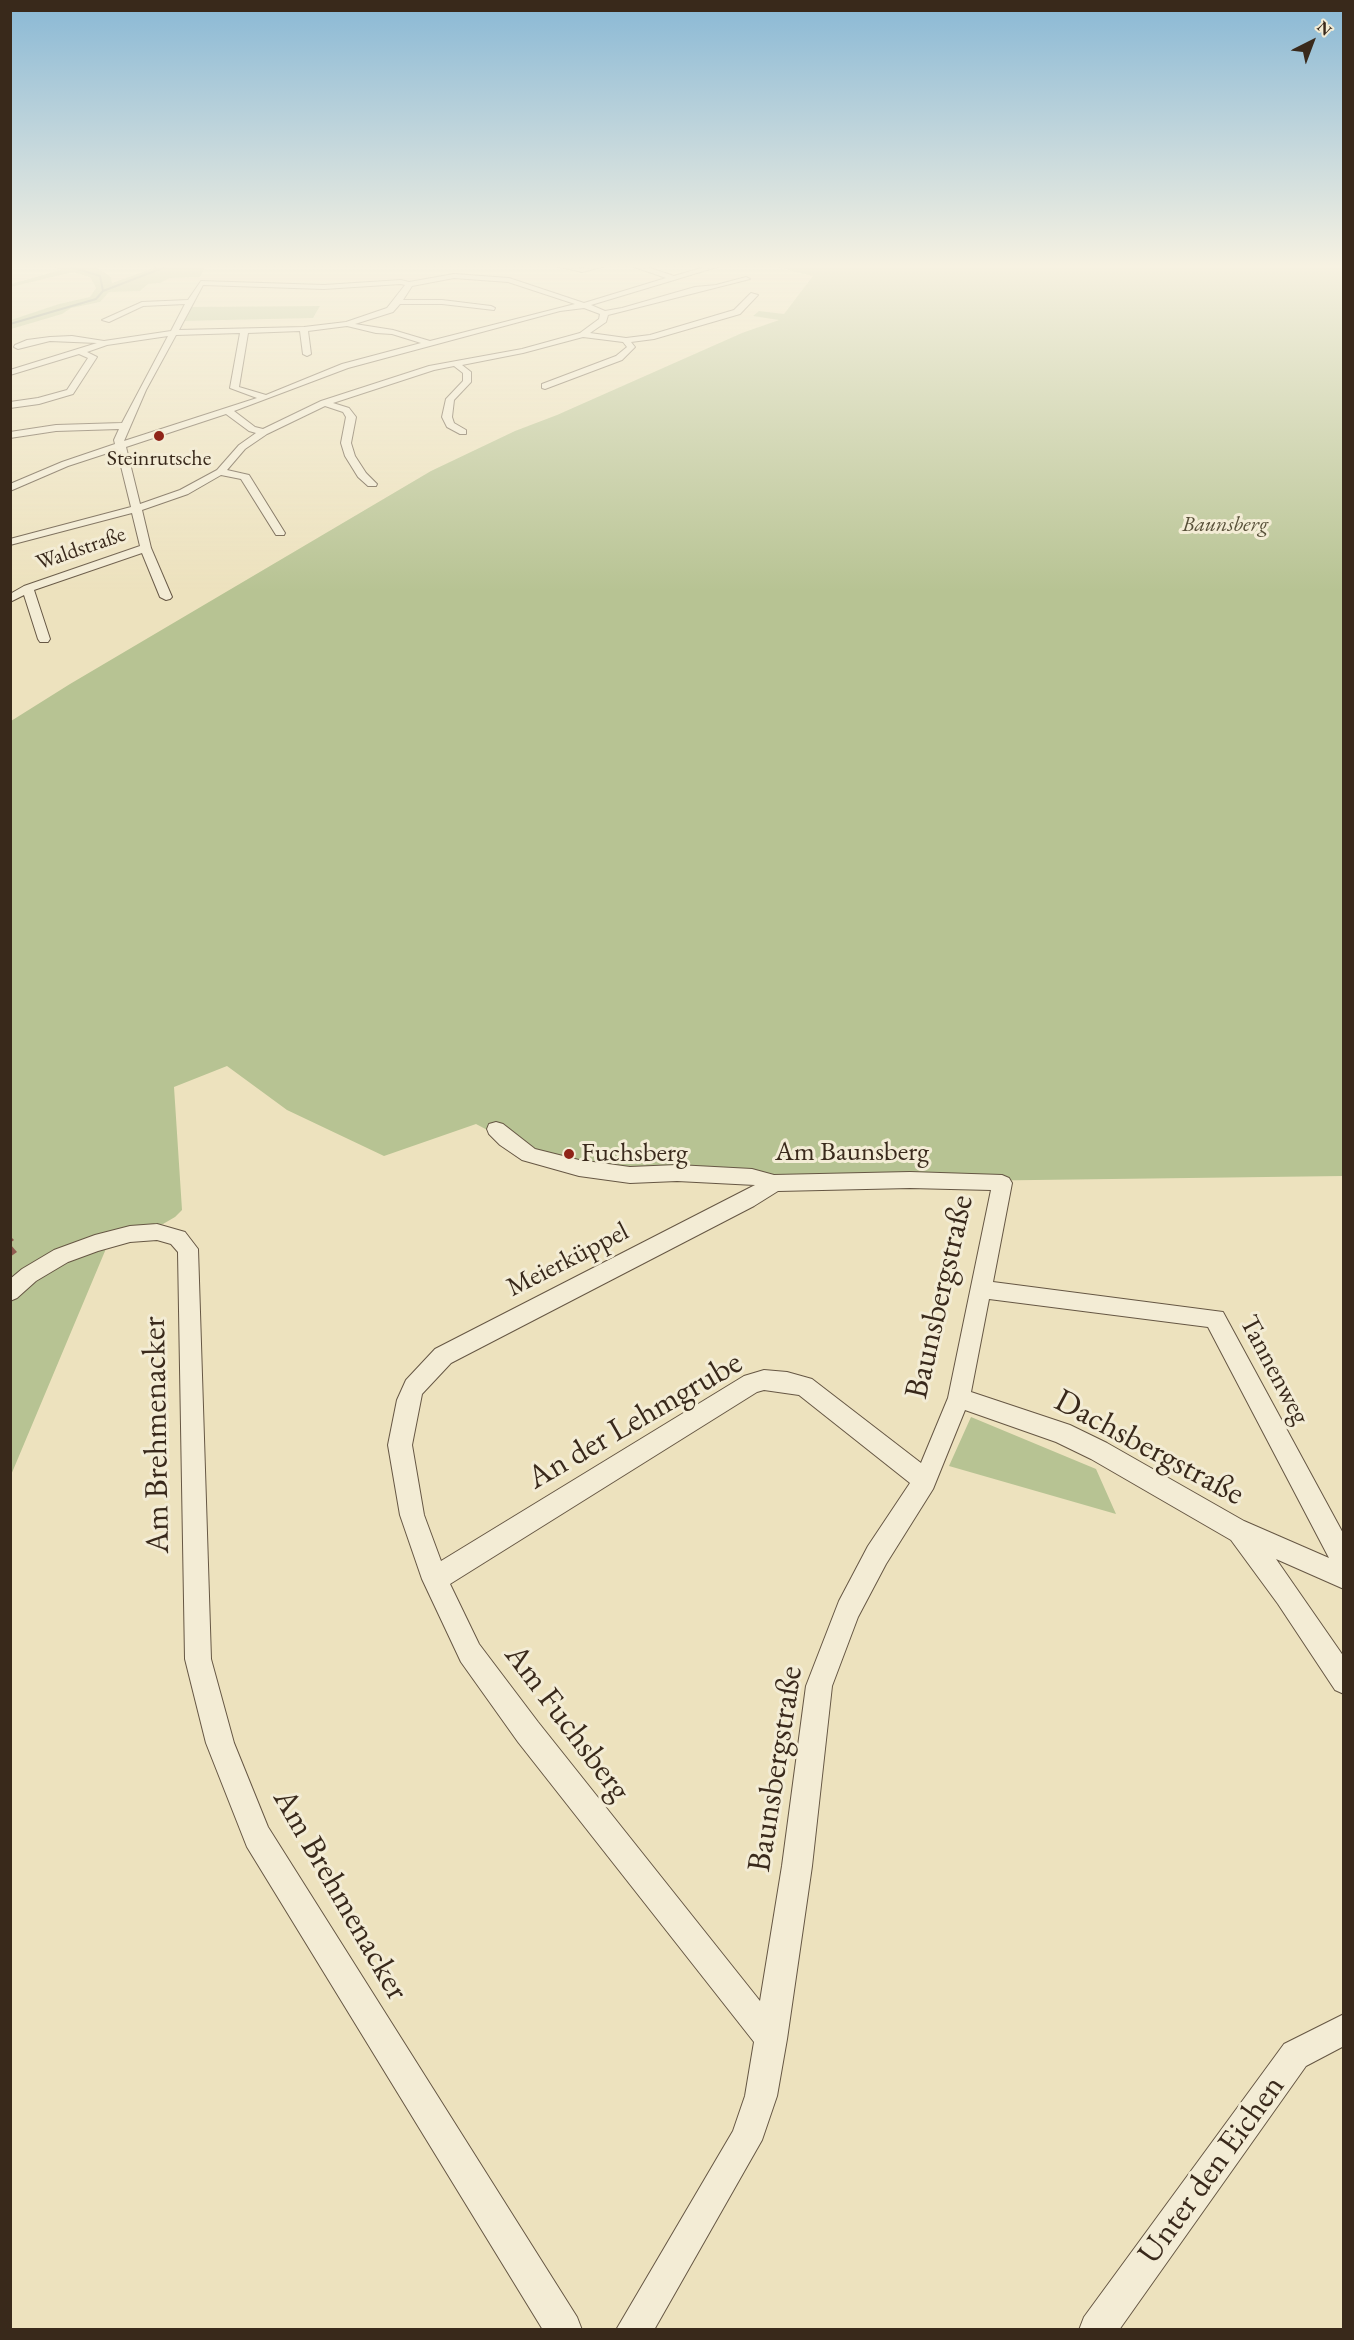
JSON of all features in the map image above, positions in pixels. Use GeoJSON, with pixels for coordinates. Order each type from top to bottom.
{"type":"FeatureCollection","features":[{"type":"Feature","properties":{"kind":"street"},"geometry":{"type":"LineString","coordinates":[[10,405],[39,401],[70,392],[82,373]]}},
{"type":"Feature","properties":{"kind":"street"},"geometry":{"type":"LineString","coordinates":[[151,373],[119,440],[146,548],[166,597]]}},
{"type":"Feature","properties":{"kind":"street"},"geometry":{"type":"LineString","coordinates":[[237,373],[234,388],[266,398]]}},
{"type":"Feature","properties":{"kind":"street"},"geometry":{"type":"LineString","coordinates":[[10,488],[65,464],[266,398],[327,373]]}},
{"type":"Feature","properties":{"kind":"street"},"geometry":{"type":"LineString","coordinates":[[11,542],[135,509],[183,492],[220,472],[242,447],[264,432],[324,403],[419,373]]}},
{"type":"Feature","properties":{"kind":"street"},"geometry":{"type":"LineString","coordinates":[[463,432],[450,425],[447,417],[450,399],[467,382],[467,373]]}},
{"type":"Feature","properties":{"kind":"street"},"geometry":{"type":"LineString","coordinates":[[545,386],[579,373]]}},
{"type":"Feature","properties":{"kind":"street"},"geometry":{"type":"LineString","coordinates":[[324,403],[346,410],[351,417],[346,443],[350,456],[362,475],[372,484]]}},
{"type":"Feature","properties":{"kind":"street"},"geometry":{"type":"LineString","coordinates":[[228,411],[252,429],[264,432]]}},
{"type":"Feature","properties":{"kind":"street"},"geometry":{"type":"LineString","coordinates":[[10,435],[56,428],[124,426]]}},
{"type":"Feature","properties":{"kind":"street"},"geometry":{"type":"LineString","coordinates":[[220,472],[245,477],[280,533]]}},
{"type":"Feature","properties":{"kind":"street","name":"Waldstraße"},"geometry":{"type":"LineString","coordinates":[[10,599],[28,588],[146,548]]}},
{"type":"Feature","properties":{"kind":"street","name":"Waldstraße"},"geometry":{"type":"LineString","coordinates":[[28,588],[44,639]]}},
{"type":"Feature","properties":{"kind":"street","name":"Am Baunsberg"},"geometry":{"type":"LineString","coordinates":[[496,1129],[507,1140],[529,1155],[579,1168],[630,1174],[677,1173],[752,1177],[774,1183],[910,1180],[1002,1183]]}},
{"type":"Feature","properties":{"kind":"street","name":"Meierküppel"},"geometry":{"type":"LineString","coordinates":[[405,1407],[414,1387],[443,1356],[747,1200],[774,1183]]}},
{"type":"Feature","properties":{"kind":"street","name":"Baunsbergstraße"},"geometry":{"type":"LineString","coordinates":[[634,2330],[746,2140],[761,2096],[797,1866],[819,1686],[851,1603],[878,1555],[925,1481],[959,1398],[1002,1183]]}},
{"type":"Feature","properties":{"kind":"street","name":"Am Brehmenacker"},"geometry":{"type":"LineString","coordinates":[[10,1292],[29,1275],[61,1256],[130,1234],[157,1232],[178,1238],[188,1249],[198,1659],[220,1743],[257,1837],[564,2330]]}},
{"type":"Feature","properties":{"kind":"street","name":"Tannenweg"},"geometry":{"type":"LineString","coordinates":[[981,1289],[1215,1319],[1344,1561]]}},
{"type":"Feature","properties":{"kind":"street","name":"An der Lehmgrube"},"geometry":{"type":"LineString","coordinates":[[435,1580],[752,1383],[764,1380],[804,1386],[821,1397],[925,1481]]}},
{"type":"Feature","properties":{"kind":"street","name":"Dachsbergstraße"},"geometry":{"type":"LineString","coordinates":[[959,1398],[1062,1433],[1099,1451],[1240,1532],[1287,1595],[1344,1681]]}},
{"type":"Feature","properties":{"kind":"street","name":"Am Fuchsberg"},"geometry":{"type":"LineString","coordinates":[[405,1407],[400,1445],[412,1515],[435,1580],[476,1662],[554,1766],[771,2038]]}},
{"type":"Feature","properties":{"kind":"street"},"geometry":{"type":"LineString","coordinates":[[1240,1532],[1344,1577]]}},
{"type":"Feature","properties":{"kind":"street","name":"Unter den Eichen"},"geometry":{"type":"LineString","coordinates":[[1097,2330],[1295,2055],[1344,2029]]}},
{"type":"Feature","properties":{"kind":"green space","name":"Baunsberg"},"geometry":{"type":"Polygon","coordinates":[[[651,373],[1343,373],[1343,1176],[726,1184],[582,1166],[531,1153],[476,1124],[384,1156],[287,1110],[227,1066],[174,1087],[182,1210],[163,1224],[113,1232],[11,1475],[11,721],[431,471],[515,431],[651,373]]]}},
{"type":"Feature","properties":{"kind":"green space"},"geometry":{"type":"Polygon","coordinates":[[[971,1417],[1096,1469],[1116,1514],[949,1466],[971,1417]]]}},
{"type":"Feature","properties":{"kind":"place","name":"Steinrutsche"},"geometry":{"type":"Point","coordinates":[159,436]}},
{"type":"Feature","properties":{"kind":"place","name":"Fuchsberg"},"geometry":{"type":"Point","coordinates":[569,1154]}}]}
